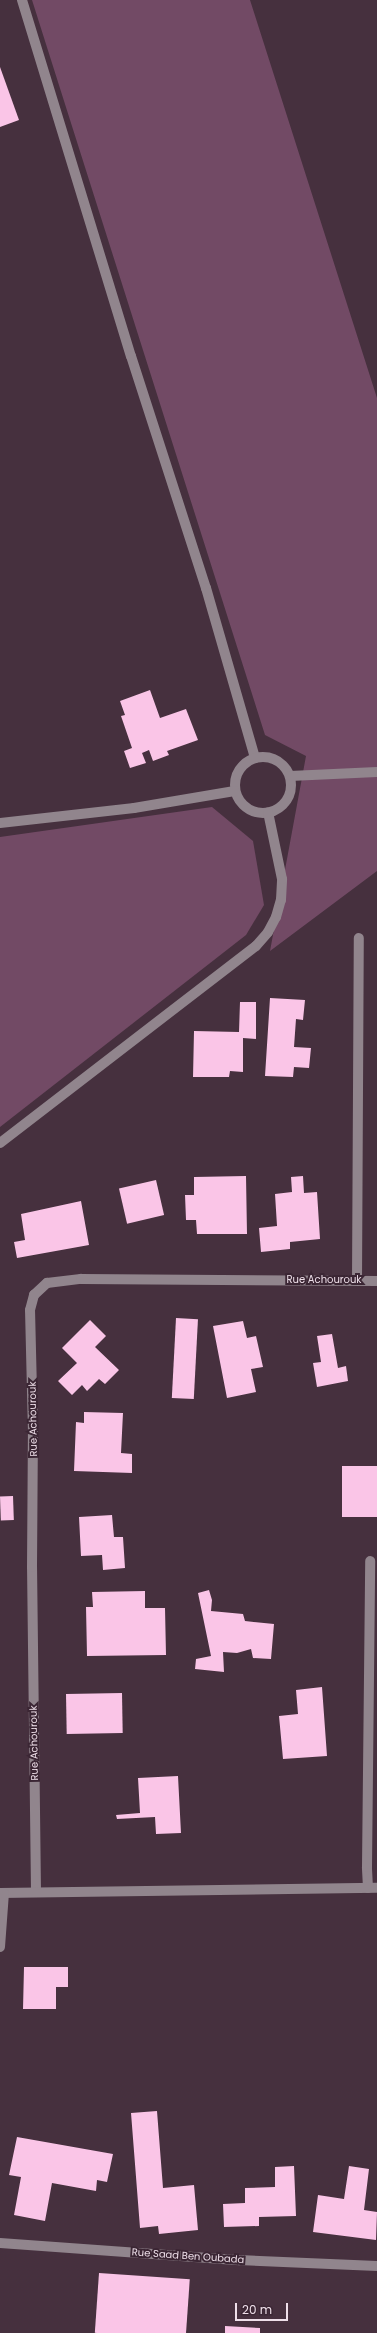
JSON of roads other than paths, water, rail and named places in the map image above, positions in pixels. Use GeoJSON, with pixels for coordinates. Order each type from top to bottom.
{"type":"FeatureCollection","features":[{"type":"Feature","properties":{"kind":"street"},"geometry":{"type":"LineString","coordinates":[[22,0],[131,356],[206,588],[255,758]]}},
{"type":"Feature","properties":{"kind":"street"},"geometry":{"type":"LineString","coordinates":[[263,756],[279,762],[290,776],[289,794],[277,809],[268,812],[256,812],[246,807],[238,799],[235,791],[235,778],[239,769],[246,762],[255,758],[263,756]]}},
{"type":"Feature","properties":{"kind":"street"},"geometry":{"type":"LineString","coordinates":[[290,776],[377,772]]}},
{"type":"Feature","properties":{"kind":"street"},"geometry":{"type":"LineString","coordinates":[[0,823],[134,808],[235,791]]}},
{"type":"Feature","properties":{"kind":"street"},"geometry":{"type":"LineString","coordinates":[[0,1143],[256,946],[268,932],[276,917],[281,900],[282,879],[268,812]]}},
{"type":"Feature","properties":{"kind":"street"},"geometry":{"type":"LineString","coordinates":[[357,1281],[359,938]]}},
{"type":"Feature","properties":{"kind":"street","name":"Rue Achourouk"},"geometry":{"type":"LineString","coordinates":[[36,1892],[32,1567],[34,1432],[30,1310],[34,1295],[47,1283],[80,1279],[377,1280]]}},
{"type":"Feature","properties":{"kind":"street"},"geometry":{"type":"LineString","coordinates":[[0,1947],[2,1893],[373,1888],[366,1867],[370,1561]]}},
{"type":"Feature","properties":{"kind":"street","name":"Rue Saad Ben Oubada"},"geometry":{"type":"LineString","coordinates":[[0,2242],[239,2260],[377,2266]]}}]}
